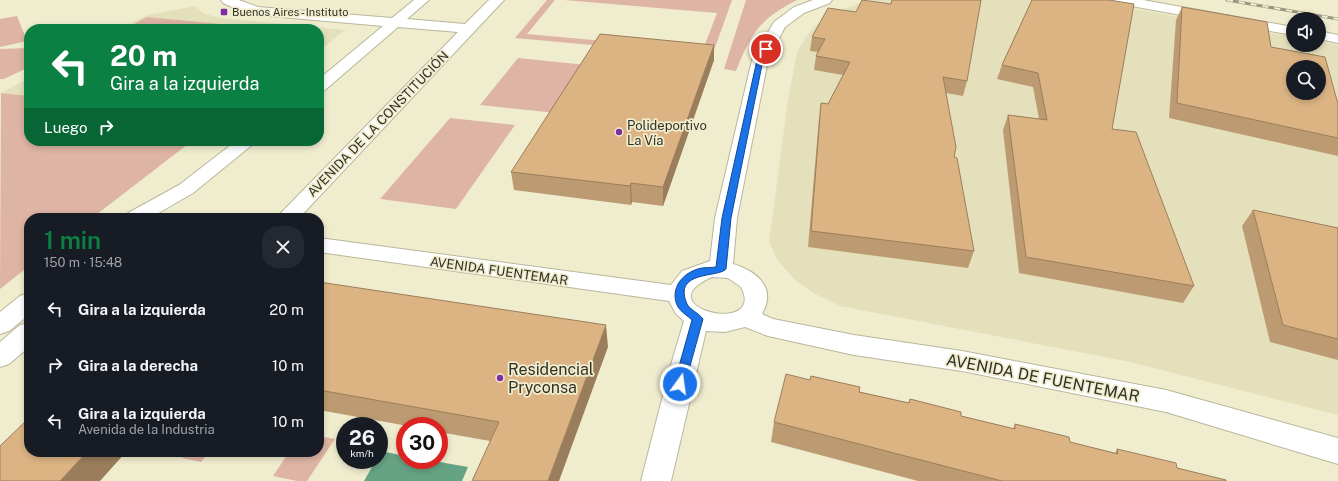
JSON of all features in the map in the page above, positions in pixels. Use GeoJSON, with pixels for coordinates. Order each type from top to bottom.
{"type":"FeatureCollection","features":[{"type":"Feature","properties":{"kind":"street"},"geometry":{"type":"LineString","coordinates":[[228,0],[248,9],[258,11],[469,29]]}},
{"type":"Feature","properties":{"kind":"street"},"geometry":{"type":"LineString","coordinates":[[324,84],[422,0]]}},
{"type":"Feature","properties":{"kind":"street","name":"AVENIDA DE LA CONSTITUCIÓN"},"geometry":{"type":"LineString","coordinates":[[292,213],[497,0]]}},
{"type":"Feature","properties":{"kind":"street"},"geometry":{"type":"LineString","coordinates":[[721,269],[726,218],[760,60],[779,25],[799,10],[825,0]]}},
{"type":"Feature","properties":{"kind":"street"},"geometry":{"type":"LineString","coordinates":[[1120,0],[1286,30]]}},
{"type":"Feature","properties":{"kind":"street"},"geometry":{"type":"LineString","coordinates":[[305,15],[321,3]]}},
{"type":"Feature","properties":{"kind":"street"},"geometry":{"type":"LineString","coordinates":[[1326,36],[1338,39]]}},
{"type":"Feature","properties":{"kind":"street"},"geometry":{"type":"LineString","coordinates":[[145,213],[186,189],[242,146]]}},
{"type":"Feature","properties":{"kind":"street"},"geometry":{"type":"LineString","coordinates":[[170,213],[250,146]]}},
{"type":"Feature","properties":{"kind":"street","name":"AVENIDA FUENTEMAR"},"geometry":{"type":"LineString","coordinates":[[324,246],[639,290],[679,294]]}},
{"type":"Feature","properties":{"kind":"street"},"geometry":{"type":"LineString","coordinates":[[721,269],[744,277],[752,284],[756,292],[757,301],[753,310],[745,317],[734,322],[722,324],[710,323],[697,319],[683,307],[679,294],[685,281],[697,272],[721,269]]}},
{"type":"Feature","properties":{"kind":"street"},"geometry":{"type":"LineString","coordinates":[[0,325],[24,306]]}},
{"type":"Feature","properties":{"kind":"street","name":"AVENIDA DE FUENTEMAR"},"geometry":{"type":"LineString","coordinates":[[745,317],[768,327],[854,345],[962,362],[1166,401],[1338,451]]}},
{"type":"Feature","properties":{"kind":"street"},"geometry":{"type":"LineString","coordinates":[[656,481],[683,368],[697,319]]}},
{"type":"Feature","properties":{"kind":"street"},"geometry":{"type":"LineString","coordinates":[[0,357],[24,336]]}},
{"type":"Feature","properties":{"kind":"shaded area"},"geometry":{"type":"Polygon","coordinates":[[[547,0],[555,0],[527,34],[703,50],[717,13],[564,0],[732,0],[712,56],[515,38],[547,0]]]}},
{"type":"Feature","properties":{"kind":"shaded area"},"geometry":{"type":"Polygon","coordinates":[[[746,0],[797,0],[774,14],[758,28],[741,58],[736,71],[724,69],[746,0]]]}},
{"type":"Feature","properties":{"kind":"shaded area"},"geometry":{"type":"Polygon","coordinates":[[[868,0],[1084,0],[1286,36],[1286,52],[1326,52],[1326,43],[1338,45],[1338,415],[1130,362],[840,306],[815,294],[795,280],[778,261],[769,242],[788,100],[797,52],[805,38],[815,26],[834,13],[868,0]]]}},
{"type":"Feature","properties":{"kind":"shaded area"},"geometry":{"type":"Polygon","coordinates":[[[195,6],[205,14],[221,18],[283,24],[130,24],[147,15],[195,6]]]}},
{"type":"Feature","properties":{"kind":"shaded area"},"geometry":{"type":"Polygon","coordinates":[[[17,16],[24,34],[24,42],[0,47],[0,19],[17,16]]]}},
{"type":"Feature","properties":{"kind":"shaded area"},"geometry":{"type":"Polygon","coordinates":[[[147,17],[220,24],[134,24],[147,17]]]}},
{"type":"Feature","properties":{"kind":"shaded area"},"geometry":{"type":"Polygon","coordinates":[[[324,28],[345,30],[324,47],[324,28]]]}},
{"type":"Feature","properties":{"kind":"shaded area"},"geometry":{"type":"Polygon","coordinates":[[[24,48],[24,69],[4,79],[0,79],[0,49],[24,48]]]}},
{"type":"Feature","properties":{"kind":"shaded area"},"geometry":{"type":"Polygon","coordinates":[[[518,58],[587,65],[556,113],[480,105],[518,58]]]}},
{"type":"Feature","properties":{"kind":"shaded area"},"geometry":{"type":"Polygon","coordinates":[[[24,81],[24,95],[1,93],[24,81]]]}},
{"type":"Feature","properties":{"kind":"shaded area"},"geometry":{"type":"Polygon","coordinates":[[[1,93],[24,95],[24,146],[186,146],[98,213],[24,213],[24,270],[0,289],[1,93]]]}},
{"type":"Feature","properties":{"kind":"shaded area"},"geometry":{"type":"Polygon","coordinates":[[[450,118],[515,125],[456,209],[380,199],[450,118]]]}},
{"type":"Feature","properties":{"kind":"shaded area"},"geometry":{"type":"Polygon","coordinates":[[[324,437],[335,439],[324,456],[324,437]]]}},
{"type":"Feature","properties":{"kind":"shaded area"},"geometry":{"type":"Polygon","coordinates":[[[388,452],[396,454],[396,469],[448,469],[448,464],[468,467],[462,481],[364,481],[371,469],[388,469],[388,452]]]}},
{"type":"Feature","properties":{"kind":"shaded area"},"geometry":{"type":"Polygon","coordinates":[[[183,457],[205,457],[201,462],[182,458],[183,457]]]}},
{"type":"Feature","properties":{"kind":"shaded area"},"geometry":{"type":"Polygon","coordinates":[[[286,457],[323,457],[307,481],[297,481],[273,476],[286,457]]]}},
{"type":"Feature","properties":{"kind":"building"},"geometry":{"type":"Polygon","coordinates":[[[862,0],[891,4],[892,0],[981,0],[967,81],[943,77],[956,147],[954,157],[957,158],[974,251],[811,231],[821,103],[828,104],[850,62],[816,56],[825,39],[812,37],[828,8],[856,12],[862,0]]]}},
{"type":"Feature","properties":{"kind":"building"},"geometry":{"type":"Polygon","coordinates":[[[1032,0],[1109,0],[1134,4],[1112,129],[1136,132],[1194,286],[1026,257],[1008,115],[1047,120],[1038,73],[1002,65],[1032,0]]]}},
{"type":"Feature","properties":{"kind":"building"},"geometry":{"type":"Polygon","coordinates":[[[1182,7],[1267,22],[1271,47],[1286,50],[1286,52],[1298,52],[1325,57],[1326,60],[1286,60],[1286,100],[1326,100],[1326,61],[1338,104],[1338,138],[1177,103],[1182,7]]]}},
{"type":"Feature","properties":{"kind":"building","name":"Polideportivo La Vía"},"geometry":{"type":"Polygon","coordinates":[[[600,34],[714,45],[663,187],[631,183],[630,186],[511,172],[600,34]]]}},
{"type":"Feature","properties":{"kind":"building"},"geometry":{"type":"Polygon","coordinates":[[[1253,210],[1338,228],[1338,339],[1283,325],[1253,210]]]}},
{"type":"Feature","properties":{"kind":"building","name":"Residencial Pryconsa"},"geometry":{"type":"Polygon","coordinates":[[[324,283],[606,325],[548,481],[472,481],[499,422],[324,391],[324,283]]]}},
{"type":"Feature","properties":{"kind":"building"},"geometry":{"type":"Polygon","coordinates":[[[786,374],[810,380],[811,376],[860,387],[859,392],[909,403],[910,399],[961,412],[961,416],[1015,429],[1015,424],[1069,437],[1070,442],[1118,454],[1117,449],[1176,463],[1177,468],[1226,481],[1002,481],[774,422],[786,374]]]}},
{"type":"Feature","properties":{"kind":"building"},"geometry":{"type":"Polygon","coordinates":[[[24,423],[24,457],[82,457],[60,481],[0,481],[0,446],[24,423]]]}},
{"type":"Feature","properties":{"kind":"railway"},"geometry":{"type":"LineString","coordinates":[[1227,0],[1338,19]]}},
{"type":"Feature","properties":{"kind":"place","name":"Buenos Aires - Instituto"},"geometry":{"type":"Point","coordinates":[224,12]}},
{"type":"Feature","properties":{"kind":"place","name":"Polideportivo La Vía"},"geometry":{"type":"Point","coordinates":[619,132]}},
{"type":"Feature","properties":{"kind":"place","name":"Residencial Pryconsa"},"geometry":{"type":"Point","coordinates":[500,378]}},
{"type":"Feature","properties":{"kind":"route"},"geometry":{"type":"LineString","coordinates":[[680,384],[697,319],[689,314],[683,307],[679,294],[682,285],[688,278],[697,272],[721,269],[726,218],[760,60],[766,49]]}}]}
